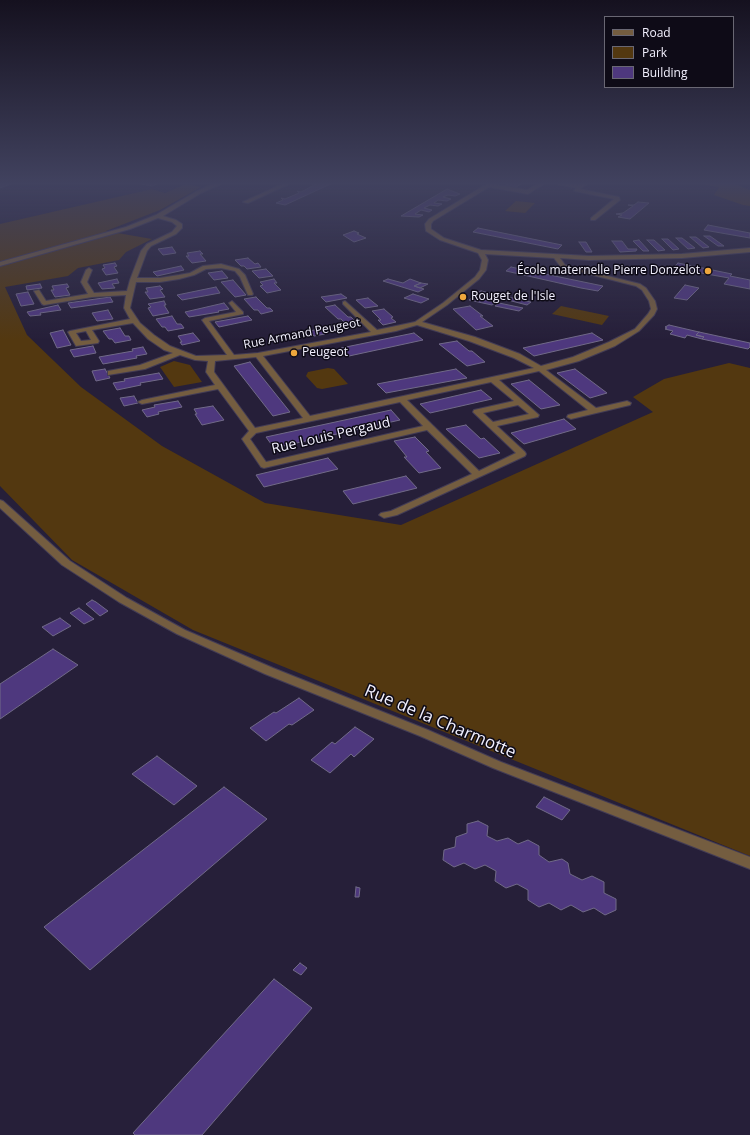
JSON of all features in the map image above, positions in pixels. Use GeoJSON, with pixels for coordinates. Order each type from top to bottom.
{"type":"FeatureCollection","features":[{"type":"Feature","properties":{"kind":"street"},"geometry":{"type":"LineString","coordinates":[[0,264],[103,235]]}},
{"type":"Feature","properties":{"kind":"street","name":"Rue Armand Peugeot"},"geometry":{"type":"LineString","coordinates":[[170,235],[149,245],[144,251],[133,280],[127,308],[134,320],[151,337],[167,348],[179,353],[195,358],[212,359],[258,355],[417,323]]}},
{"type":"Feature","properties":{"kind":"street"},"geometry":{"type":"LineString","coordinates":[[434,235],[454,244],[480,252],[556,257],[589,258],[682,256],[750,250]]}},
{"type":"Feature","properties":{"kind":"street"},"geometry":{"type":"LineString","coordinates":[[417,323],[445,304],[477,278],[483,270],[485,260],[484,255],[480,252]]}},
{"type":"Feature","properties":{"kind":"street","name":"Rue Louis Pergaud"},"geometry":{"type":"LineString","coordinates":[[429,427],[264,465],[246,439],[253,431],[541,369],[576,359],[612,344],[643,325],[651,315],[654,309],[652,301],[644,289],[638,285],[563,266],[556,257]]}},
{"type":"Feature","properties":{"kind":"street"},"geometry":{"type":"LineString","coordinates":[[133,280],[160,280],[175,278],[192,274],[206,267],[221,266],[237,270],[243,276],[250,294]]}},
{"type":"Feature","properties":{"kind":"street"},"geometry":{"type":"LineString","coordinates":[[89,270],[84,282],[92,295]]}},
{"type":"Feature","properties":{"kind":"street"},"geometry":{"type":"LineString","coordinates":[[37,291],[44,303],[92,295],[130,293]]}},
{"type":"Feature","properties":{"kind":"street","name":"Rue Armand Peugeot"},"geometry":{"type":"LineString","coordinates":[[232,303],[241,313],[205,320],[234,358]]}},
{"type":"Feature","properties":{"kind":"street","name":"Rue Armand Peugeot"},"geometry":{"type":"LineString","coordinates":[[344,303],[375,332]]}},
{"type":"Feature","properties":{"kind":"street"},"geometry":{"type":"LineString","coordinates":[[88,329],[134,320]]}},
{"type":"Feature","properties":{"kind":"street"},"geometry":{"type":"LineString","coordinates":[[417,323],[472,339],[517,356],[541,369],[594,411]]}},
{"type":"Feature","properties":{"kind":"street"},"geometry":{"type":"LineString","coordinates":[[111,373],[142,366],[179,353]]}},
{"type":"Feature","properties":{"kind":"street"},"geometry":{"type":"LineString","coordinates":[[258,355],[308,419]]}},
{"type":"Feature","properties":{"kind":"street"},"geometry":{"type":"LineString","coordinates":[[212,359],[210,372],[253,431]]}},
{"type":"Feature","properties":{"kind":"street"},"geometry":{"type":"LineString","coordinates":[[491,425],[535,415],[493,379]]}},
{"type":"Feature","properties":{"kind":"street"},"geometry":{"type":"LineString","coordinates":[[142,402],[221,386]]}},
{"type":"Feature","properties":{"kind":"street","name":"Rue Louis Pergaud"},"geometry":{"type":"LineString","coordinates":[[402,399],[478,475]]}},
{"type":"Feature","properties":{"kind":"street"},"geometry":{"type":"LineString","coordinates":[[384,515],[394,514],[522,454],[477,412],[520,402]]}},
{"type":"Feature","properties":{"kind":"street"},"geometry":{"type":"LineString","coordinates":[[571,417],[627,404]]}},
{"type":"Feature","properties":{"kind":"street","name":"Rue de la Charmotte"},"geometry":{"type":"LineString","coordinates":[[0,503],[66,563],[123,600],[181,632],[269,671],[424,733],[497,765],[750,863]]}},
{"type":"Feature","properties":{"kind":"green space"},"geometry":{"type":"Polygon","coordinates":[[[0,235],[129,235],[152,239],[126,252],[119,260],[78,268],[68,276],[5,287],[27,335],[81,387],[162,446],[265,503],[401,525],[653,412],[633,397],[664,379],[729,363],[750,368],[750,856],[193,630],[72,560],[0,486],[0,235]]]}},
{"type":"Feature","properties":{"kind":"green space"},"geometry":{"type":"Polygon","coordinates":[[[561,306],[609,316],[602,325],[552,314],[561,306]]]}},
{"type":"Feature","properties":{"kind":"green space"},"geometry":{"type":"Polygon","coordinates":[[[174,361],[190,365],[202,382],[174,387],[160,367],[174,361]]]}},
{"type":"Feature","properties":{"kind":"green space"},"geometry":{"type":"Polygon","coordinates":[[[328,368],[334,369],[348,384],[322,389],[317,388],[306,376],[308,372],[328,368]]]}},
{"type":"Feature","properties":{"kind":"building"},"geometry":{"type":"Polygon","coordinates":[[[343,235],[359,235],[366,238],[354,242],[343,235]]]}},
{"type":"Feature","properties":{"kind":"building"},"geometry":{"type":"Polygon","coordinates":[[[488,235],[512,235],[562,245],[558,249],[488,235]]]}},
{"type":"Feature","properties":{"kind":"building"},"geometry":{"type":"Polygon","coordinates":[[[733,235],[750,235],[750,238],[733,235]]]}},
{"type":"Feature","properties":{"kind":"building"},"geometry":{"type":"Polygon","coordinates":[[[704,236],[710,236],[724,246],[718,246],[704,236]]]}},
{"type":"Feature","properties":{"kind":"building"},"geometry":{"type":"Polygon","coordinates":[[[690,237],[696,237],[709,247],[703,248],[690,237]]]}},
{"type":"Feature","properties":{"kind":"building"},"geometry":{"type":"Polygon","coordinates":[[[676,238],[682,238],[695,248],[688,249],[676,238]]]}},
{"type":"Feature","properties":{"kind":"building"},"geometry":{"type":"Polygon","coordinates":[[[662,239],[668,239],[679,249],[673,250],[662,239]]]}},
{"type":"Feature","properties":{"kind":"building"},"geometry":{"type":"Polygon","coordinates":[[[639,240],[649,251],[643,251],[633,241],[639,240]]]}},
{"type":"Feature","properties":{"kind":"building"},"geometry":{"type":"Polygon","coordinates":[[[647,240],[654,240],[665,250],[658,251],[647,240]]]}},
{"type":"Feature","properties":{"kind":"building"},"geometry":{"type":"Polygon","coordinates":[[[612,241],[622,241],[628,249],[637,249],[636,251],[620,252],[612,241]]]}},
{"type":"Feature","properties":{"kind":"building"},"geometry":{"type":"Polygon","coordinates":[[[579,242],[586,242],[592,252],[586,252],[579,242]]]}},
{"type":"Feature","properties":{"kind":"building"},"geometry":{"type":"Polygon","coordinates":[[[172,247],[176,253],[163,255],[158,249],[172,247]]]}},
{"type":"Feature","properties":{"kind":"building"},"geometry":{"type":"Polygon","coordinates":[[[200,251],[203,254],[200,254],[206,261],[192,263],[186,256],[189,256],[187,253],[200,251]]]}},
{"type":"Feature","properties":{"kind":"building"},"geometry":{"type":"Polygon","coordinates":[[[248,258],[255,264],[258,263],[261,267],[247,269],[235,260],[248,258]]]}},
{"type":"Feature","properties":{"kind":"building"},"geometry":{"type":"Polygon","coordinates":[[[115,263],[117,266],[114,267],[118,273],[106,275],[102,269],[105,268],[103,265],[115,263]]]}},
{"type":"Feature","properties":{"kind":"building"},"geometry":{"type":"Polygon","coordinates":[[[678,263],[732,274],[730,276],[750,280],[750,289],[724,284],[729,278],[673,268],[678,263]]]}},
{"type":"Feature","properties":{"kind":"building"},"geometry":{"type":"Polygon","coordinates":[[[181,266],[184,270],[157,276],[153,272],[181,266]]]}},
{"type":"Feature","properties":{"kind":"building"},"geometry":{"type":"Polygon","coordinates":[[[511,267],[603,286],[598,291],[581,288],[506,271],[511,267]]]}},
{"type":"Feature","properties":{"kind":"building"},"geometry":{"type":"Polygon","coordinates":[[[266,269],[273,276],[259,278],[252,271],[266,269]]]}},
{"type":"Feature","properties":{"kind":"building"},"geometry":{"type":"Polygon","coordinates":[[[222,271],[228,278],[214,280],[208,273],[222,271]]]}},
{"type":"Feature","properties":{"kind":"building"},"geometry":{"type":"Polygon","coordinates":[[[117,279],[119,283],[112,284],[115,288],[102,289],[98,283],[117,279]]]}},
{"type":"Feature","properties":{"kind":"building"},"geometry":{"type":"Polygon","coordinates":[[[274,279],[277,283],[274,283],[281,290],[267,293],[260,286],[263,285],[260,282],[274,279]]]}},
{"type":"Feature","properties":{"kind":"building"},"geometry":{"type":"Polygon","coordinates":[[[388,279],[403,283],[410,279],[421,283],[414,286],[424,289],[418,292],[383,281],[388,279]]]}},
{"type":"Feature","properties":{"kind":"building"},"geometry":{"type":"Polygon","coordinates":[[[233,280],[246,295],[235,297],[221,282],[233,280]]]}},
{"type":"Feature","properties":{"kind":"building"},"geometry":{"type":"Polygon","coordinates":[[[421,283],[428,284],[420,288],[414,286],[421,283]]]}},
{"type":"Feature","properties":{"kind":"building"},"geometry":{"type":"Polygon","coordinates":[[[40,284],[42,288],[27,290],[26,286],[40,284]]]}},
{"type":"Feature","properties":{"kind":"building"},"geometry":{"type":"Polygon","coordinates":[[[67,284],[69,287],[66,288],[70,295],[55,297],[51,290],[54,290],[52,286],[67,284]]]}},
{"type":"Feature","properties":{"kind":"building"},"geometry":{"type":"Polygon","coordinates":[[[685,285],[699,288],[687,300],[674,298],[685,285]]]}},
{"type":"Feature","properties":{"kind":"building"},"geometry":{"type":"Polygon","coordinates":[[[160,286],[163,289],[160,290],[165,297],[150,299],[145,292],[148,292],[146,288],[160,286]]]}},
{"type":"Feature","properties":{"kind":"building"},"geometry":{"type":"Polygon","coordinates":[[[216,287],[220,293],[182,300],[177,295],[216,287]]]}},
{"type":"Feature","properties":{"kind":"building"},"geometry":{"type":"Polygon","coordinates":[[[481,291],[504,296],[501,299],[477,293],[481,291]]]}},
{"type":"Feature","properties":{"kind":"building"},"geometry":{"type":"Polygon","coordinates":[[[28,292],[34,304],[21,306],[16,294],[28,292]]]}},
{"type":"Feature","properties":{"kind":"building"},"geometry":{"type":"Polygon","coordinates":[[[341,294],[347,298],[326,302],[321,297],[341,294]]]}},
{"type":"Feature","properties":{"kind":"building"},"geometry":{"type":"Polygon","coordinates":[[[413,294],[429,299],[421,303],[404,298],[413,294]]]}},
{"type":"Feature","properties":{"kind":"building"},"geometry":{"type":"Polygon","coordinates":[[[110,297],[113,302],[71,308],[68,303],[110,297]]]}},
{"type":"Feature","properties":{"kind":"building"},"geometry":{"type":"Polygon","coordinates":[[[256,297],[267,308],[270,308],[273,311],[261,314],[258,310],[254,310],[244,299],[256,297]]]}},
{"type":"Feature","properties":{"kind":"building"},"geometry":{"type":"Polygon","coordinates":[[[473,297],[496,302],[492,305],[469,300],[473,297]]]}},
{"type":"Feature","properties":{"kind":"building"},"geometry":{"type":"Polygon","coordinates":[[[508,297],[531,302],[527,305],[504,299],[508,297]]]}},
{"type":"Feature","properties":{"kind":"building"},"geometry":{"type":"Polygon","coordinates":[[[368,298],[378,306],[365,308],[356,300],[368,298]]]}},
{"type":"Feature","properties":{"kind":"building"},"geometry":{"type":"Polygon","coordinates":[[[164,301],[166,305],[164,305],[169,313],[153,316],[148,308],[151,307],[148,304],[164,301]]]}},
{"type":"Feature","properties":{"kind":"building"},"geometry":{"type":"Polygon","coordinates":[[[224,303],[229,309],[189,317],[185,312],[224,303]]]}},
{"type":"Feature","properties":{"kind":"building"},"geometry":{"type":"Polygon","coordinates":[[[499,303],[523,308],[519,311],[495,306],[499,303]]]}},
{"type":"Feature","properties":{"kind":"building"},"geometry":{"type":"Polygon","coordinates":[[[58,305],[61,310],[40,313],[41,315],[30,316],[27,312],[58,305]]]}},
{"type":"Feature","properties":{"kind":"building"},"geometry":{"type":"Polygon","coordinates":[[[335,305],[357,323],[347,325],[325,307],[335,305]]]}},
{"type":"Feature","properties":{"kind":"building"},"geometry":{"type":"Polygon","coordinates":[[[470,306],[493,326],[476,330],[453,309],[470,306]]]}},
{"type":"Feature","properties":{"kind":"building"},"geometry":{"type":"Polygon","coordinates":[[[384,309],[396,322],[383,325],[378,320],[381,320],[372,311],[384,309]]]}},
{"type":"Feature","properties":{"kind":"building"},"geometry":{"type":"Polygon","coordinates":[[[108,310],[113,319],[97,321],[92,313],[108,310]]]}},
{"type":"Feature","properties":{"kind":"building"},"geometry":{"type":"Polygon","coordinates":[[[172,316],[177,324],[181,324],[184,328],[168,331],[165,327],[162,327],[156,319],[172,316]]]}},
{"type":"Feature","properties":{"kind":"building"},"geometry":{"type":"Polygon","coordinates":[[[248,316],[252,320],[219,327],[215,322],[248,316]]]}},
{"type":"Feature","properties":{"kind":"building"},"geometry":{"type":"Polygon","coordinates":[[[339,324],[344,329],[323,332],[325,334],[314,336],[310,331],[339,324]]]}},
{"type":"Feature","properties":{"kind":"building"},"geometry":{"type":"Polygon","coordinates":[[[669,325],[699,332],[696,335],[704,337],[702,339],[687,335],[685,338],[670,334],[673,331],[665,329],[667,328],[665,327],[669,325]]]}},
{"type":"Feature","properties":{"kind":"building"},"geometry":{"type":"Polygon","coordinates":[[[120,328],[125,336],[129,336],[131,340],[115,343],[112,339],[109,339],[103,331],[120,328]]]}},
{"type":"Feature","properties":{"kind":"building"},"geometry":{"type":"Polygon","coordinates":[[[63,330],[71,345],[57,348],[50,333],[63,330]]]}},
{"type":"Feature","properties":{"kind":"building"},"geometry":{"type":"Polygon","coordinates":[[[699,332],[750,343],[750,347],[748,349],[702,339],[704,337],[696,335],[699,332]]]}},
{"type":"Feature","properties":{"kind":"building"},"geometry":{"type":"Polygon","coordinates":[[[193,333],[200,341],[182,345],[180,342],[182,342],[178,336],[193,333]]]}},
{"type":"Feature","properties":{"kind":"building"},"geometry":{"type":"Polygon","coordinates":[[[414,333],[423,340],[349,356],[341,348],[414,333]]]}},
{"type":"Feature","properties":{"kind":"building"},"geometry":{"type":"Polygon","coordinates":[[[592,333],[603,340],[534,356],[523,348],[592,333]]]}},
{"type":"Feature","properties":{"kind":"building"},"geometry":{"type":"Polygon","coordinates":[[[457,341],[485,362],[467,366],[439,344],[457,341]]]}},
{"type":"Feature","properties":{"kind":"building"},"geometry":{"type":"Polygon","coordinates":[[[93,346],[96,353],[74,357],[70,350],[93,346]]]}},
{"type":"Feature","properties":{"kind":"building"},"geometry":{"type":"Polygon","coordinates":[[[143,347],[147,354],[136,356],[137,358],[103,364],[99,357],[133,351],[132,349],[143,347]]]}},
{"type":"Feature","properties":{"kind":"building"},"geometry":{"type":"Polygon","coordinates":[[[250,362],[290,412],[273,416],[234,366],[250,362]]]}},
{"type":"Feature","properties":{"kind":"building"},"geometry":{"type":"Polygon","coordinates":[[[105,369],[110,378],[96,381],[92,371],[105,369]]]}},
{"type":"Feature","properties":{"kind":"building"},"geometry":{"type":"Polygon","coordinates":[[[456,369],[467,378],[386,393],[377,384],[456,369]]]}},
{"type":"Feature","properties":{"kind":"building"},"geometry":{"type":"Polygon","coordinates":[[[575,369],[607,393],[590,398],[557,373],[575,369]]]}},
{"type":"Feature","properties":{"kind":"building"},"geometry":{"type":"Polygon","coordinates":[[[159,373],[163,379],[140,383],[141,385],[117,390],[113,383],[125,381],[124,379],[159,373]]]}},
{"type":"Feature","properties":{"kind":"building"},"geometry":{"type":"Polygon","coordinates":[[[529,380],[560,405],[541,409],[511,384],[529,380]]]}},
{"type":"Feature","properties":{"kind":"building"},"geometry":{"type":"Polygon","coordinates":[[[481,390],[492,399],[430,413],[420,404],[481,390]]]}},
{"type":"Feature","properties":{"kind":"building"},"geometry":{"type":"Polygon","coordinates":[[[134,396],[138,403],[124,406],[120,398],[134,396]]]}},
{"type":"Feature","properties":{"kind":"building"},"geometry":{"type":"Polygon","coordinates":[[[178,401],[182,407],[158,412],[159,414],[147,417],[142,410],[155,407],[154,405],[178,401]]]}},
{"type":"Feature","properties":{"kind":"building"},"geometry":{"type":"Polygon","coordinates":[[[213,406],[224,420],[202,425],[195,414],[197,414],[194,409],[213,406]]]}},
{"type":"Feature","properties":{"kind":"building"},"geometry":{"type":"Polygon","coordinates":[[[391,410],[400,420],[274,448],[266,437],[391,410]]]}},
{"type":"Feature","properties":{"kind":"building"},"geometry":{"type":"Polygon","coordinates":[[[564,419],[576,429],[524,444],[511,433],[564,419]]]}},
{"type":"Feature","properties":{"kind":"building"},"geometry":{"type":"Polygon","coordinates":[[[466,425],[481,439],[484,438],[500,453],[479,458],[446,429],[466,425]]]}},
{"type":"Feature","properties":{"kind":"building"},"geometry":{"type":"Polygon","coordinates":[[[415,437],[429,451],[426,452],[441,468],[419,473],[404,457],[407,457],[394,441],[415,437]]]}},
{"type":"Feature","properties":{"kind":"building"},"geometry":{"type":"Polygon","coordinates":[[[328,458],[338,469],[264,487],[256,475],[328,458]]]}},
{"type":"Feature","properties":{"kind":"building"},"geometry":{"type":"Polygon","coordinates":[[[406,476],[417,488],[353,504],[343,491],[406,476]]]}},
{"type":"Feature","properties":{"kind":"building"},"geometry":{"type":"Polygon","coordinates":[[[92,600],[108,611],[100,616],[86,604],[92,600]]]}},
{"type":"Feature","properties":{"kind":"building"},"geometry":{"type":"Polygon","coordinates":[[[79,608],[94,619],[84,624],[70,613],[79,608]]]}},
{"type":"Feature","properties":{"kind":"building"},"geometry":{"type":"Polygon","coordinates":[[[60,618],[71,626],[53,636],[42,627],[60,618]]]}},
{"type":"Feature","properties":{"kind":"building"},"geometry":{"type":"Polygon","coordinates":[[[53,649],[78,665],[0,719],[0,684],[53,649]]]}},
{"type":"Feature","properties":{"kind":"building"},"geometry":{"type":"Polygon","coordinates":[[[299,698],[314,710],[292,725],[289,724],[266,741],[250,728],[274,712],[276,713],[299,698]]]}},
{"type":"Feature","properties":{"kind":"building"},"geometry":{"type":"Polygon","coordinates":[[[355,727],[374,739],[354,757],[351,754],[330,773],[311,760],[332,742],[335,744],[355,727]]]}},
{"type":"Feature","properties":{"kind":"building"},"geometry":{"type":"Polygon","coordinates":[[[157,756],[197,786],[174,805],[132,774],[157,756]]]}},
{"type":"Feature","properties":{"kind":"building"},"geometry":{"type":"Polygon","coordinates":[[[224,787],[267,819],[90,970],[44,927],[224,787]]]}},
{"type":"Feature","properties":{"kind":"building"},"geometry":{"type":"Polygon","coordinates":[[[544,797],[570,810],[562,820],[536,807],[544,797]]]}},
{"type":"Feature","properties":{"kind":"building"},"geometry":{"type":"Polygon","coordinates":[[[478,821],[488,826],[487,836],[497,841],[508,838],[518,844],[528,840],[539,846],[539,855],[549,862],[562,859],[568,863],[570,874],[582,880],[592,876],[604,882],[604,893],[616,899],[616,910],[605,915],[594,908],[583,912],[571,905],[561,910],[549,903],[539,907],[528,900],[528,890],[517,884],[506,888],[495,881],[496,871],[485,865],[475,869],[464,863],[454,867],[443,860],[444,850],[455,847],[456,837],[467,833],[467,824],[478,821]]]}},
{"type":"Feature","properties":{"kind":"building"},"geometry":{"type":"Polygon","coordinates":[[[356,887],[360,888],[359,897],[355,897],[356,887]]]}},
{"type":"Feature","properties":{"kind":"building"},"geometry":{"type":"Polygon","coordinates":[[[300,963],[307,968],[301,975],[293,970],[300,963]]]}},
{"type":"Feature","properties":{"kind":"building"},"geometry":{"type":"Polygon","coordinates":[[[274,979],[312,1008],[202,1135],[135,1135],[133,1133],[274,979]]]}},
{"type":"Feature","properties":{"kind":"place","name":"École maternelle Pierre Donzelot"},"geometry":{"type":"Point","coordinates":[708,271]}},
{"type":"Feature","properties":{"kind":"place","name":"Rouget de l'Isle"},"geometry":{"type":"Point","coordinates":[463,297]}},
{"type":"Feature","properties":{"kind":"place","name":"Peugeot"},"geometry":{"type":"Point","coordinates":[294,353]}}]}
